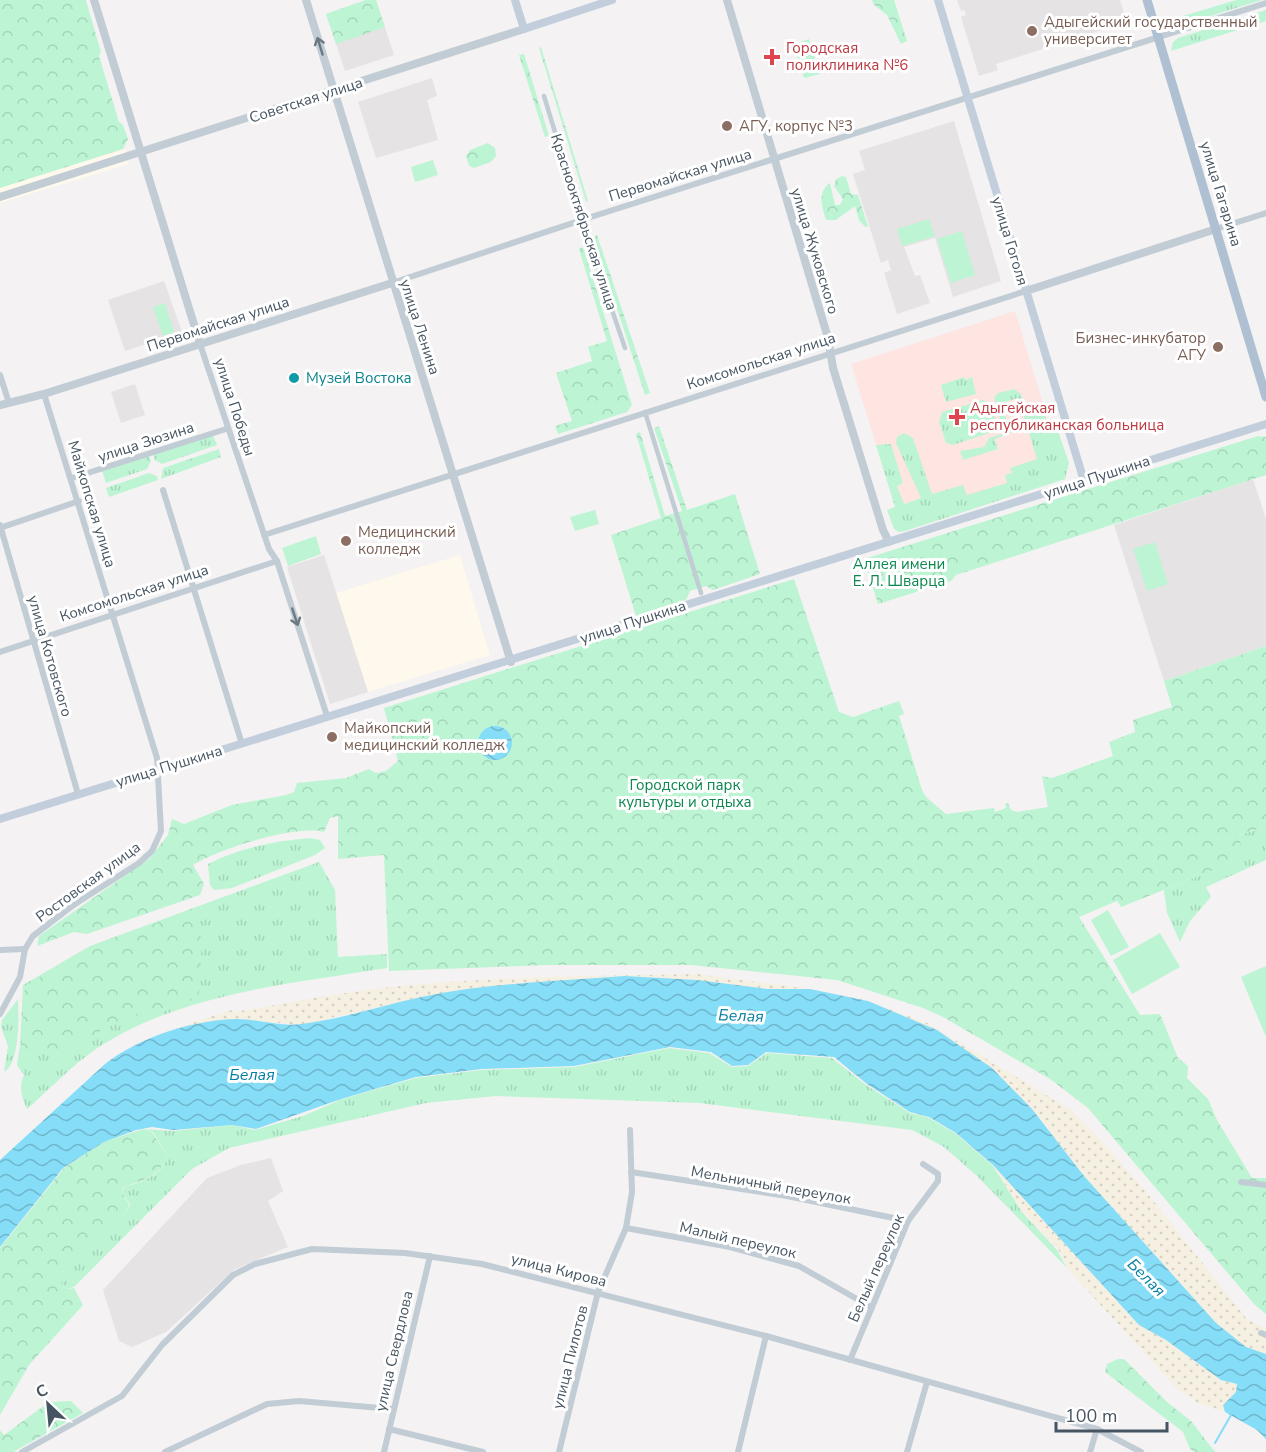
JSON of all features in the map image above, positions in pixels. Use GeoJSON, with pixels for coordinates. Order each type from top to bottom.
{"type":"FeatureCollection","features":[{"type":"Feature","properties":{"kind":"main road"},"geometry":{"type":"LineString","coordinates":[[515,0],[524,29]]}},
{"type":"Feature","properties":{"kind":"main road","name":"Советская улица"},"geometry":{"type":"LineString","coordinates":[[524,29],[612,0]]}},
{"type":"Feature","properties":{"kind":"main road","name":"улица Гоголя"},"geometry":{"type":"LineString","coordinates":[[938,0],[1084,481]]}},
{"type":"Feature","properties":{"kind":"main road","name":"улица Гагарина"},"geometry":{"type":"LineString","coordinates":[[1147,0],[1266,397]]}},
{"type":"Feature","properties":{"kind":"main road","name":"улица Пушкина"},"geometry":{"type":"LineString","coordinates":[[0,819],[327,716],[511,662],[702,597],[890,542],[1266,424]]}},
{"type":"Feature","properties":{"kind":"street","name":"улица Победы"},"geometry":{"type":"LineString","coordinates":[[94,0],[226,429],[269,549],[277,561],[327,716]]}},
{"type":"Feature","properties":{"kind":"street","name":"улица Ленина"},"geometry":{"type":"LineString","coordinates":[[306,0],[511,662]]}},
{"type":"Feature","properties":{"kind":"street","name":"улица Жуковского"},"geometry":{"type":"LineString","coordinates":[[726,0],[832,353],[833,368],[883,530],[890,542]]}},
{"type":"Feature","properties":{"kind":"street","name":"Первомайская улица"},"geometry":{"type":"LineString","coordinates":[[4,404],[44,394],[1266,3]]}},
{"type":"Feature","properties":{"kind":"street","name":"Советская улица"},"geometry":{"type":"LineString","coordinates":[[0,197],[524,29]]}},
{"type":"Feature","properties":{"kind":"street","name":"Краснооктябрьская улица"},"geometry":{"type":"LineString","coordinates":[[544,96],[625,348]]}},
{"type":"Feature","properties":{"kind":"street","name":"Комсомольская улица"},"geometry":{"type":"LineString","coordinates":[[264,535],[1266,213]]}},
{"type":"Feature","properties":{"kind":"street"},"geometry":{"type":"LineString","coordinates":[[0,375],[4,404]]}},
{"type":"Feature","properties":{"kind":"street","name":"Майкопская улица"},"geometry":{"type":"LineString","coordinates":[[44,394],[72,478],[159,768],[160,831]]}},
{"type":"Feature","properties":{"kind":"street"},"geometry":{"type":"LineString","coordinates":[[645,412],[702,597]]}},
{"type":"Feature","properties":{"kind":"street","name":"улица Зюзина"},"geometry":{"type":"LineString","coordinates":[[72,478],[226,429]]}},
{"type":"Feature","properties":{"kind":"street"},"geometry":{"type":"LineString","coordinates":[[163,490],[242,744]]}},
{"type":"Feature","properties":{"kind":"street"},"geometry":{"type":"LineString","coordinates":[[0,527],[79,501]]}},
{"type":"Feature","properties":{"kind":"street","name":"улица Котовского"},"geometry":{"type":"LineString","coordinates":[[0,527],[78,794]]}},
{"type":"Feature","properties":{"kind":"street","name":"Комсомольская улица"},"geometry":{"type":"LineString","coordinates":[[0,652],[277,561]]}},
{"type":"Feature","properties":{"kind":"street","name":"Ростовская улица"},"geometry":{"type":"LineString","coordinates":[[0,1014],[21,977],[26,949],[33,936],[72,906],[139,863],[152,851],[160,831]]}},
{"type":"Feature","properties":{"kind":"street"},"geometry":{"type":"LineString","coordinates":[[0,950],[26,949]]}},
{"type":"Feature","properties":{"kind":"street","name":"улица Пилотов"},"geometry":{"type":"LineString","coordinates":[[559,1452],[598,1292],[626,1228],[632,1192],[630,1130]]}},
{"type":"Feature","properties":{"kind":"street","name":"Белый переулок"},"geometry":{"type":"LineString","coordinates":[[850,1360],[908,1221],[939,1179],[936,1173],[923,1164]]}},
{"type":"Feature","properties":{"kind":"street","name":"Мельничный переулок"},"geometry":{"type":"LineString","coordinates":[[631,1172],[787,1196],[908,1221]]}},
{"type":"Feature","properties":{"kind":"street"},"geometry":{"type":"LineString","coordinates":[[1241,1182],[1266,1185]]}},
{"type":"Feature","properties":{"kind":"street","name":"Малый переулок"},"geometry":{"type":"LineString","coordinates":[[626,1228],[730,1247],[800,1266],[871,1307]]}},
{"type":"Feature","properties":{"kind":"street","name":"улица Кирова"},"geometry":{"type":"LineString","coordinates":[[22,1452],[122,1396],[168,1338],[233,1275],[284,1254],[312,1249],[430,1256],[482,1264],[598,1292],[766,1336],[1097,1430],[1141,1452]]}},
{"type":"Feature","properties":{"kind":"street","name":"улица Свердлова"},"geometry":{"type":"LineString","coordinates":[[384,1452],[392,1409],[430,1256]]}},
{"type":"Feature","properties":{"kind":"street"},"geometry":{"type":"LineString","coordinates":[[738,1452],[766,1336]]}},
{"type":"Feature","properties":{"kind":"street"},"geometry":{"type":"LineString","coordinates":[[907,1452],[927,1382]]}},
{"type":"Feature","properties":{"kind":"street"},"geometry":{"type":"LineString","coordinates":[[165,1452],[267,1404],[299,1401],[392,1409]]}},
{"type":"Feature","properties":{"kind":"street"},"geometry":{"type":"LineString","coordinates":[[389,1430],[483,1452]]}},
{"type":"Feature","properties":{"kind":"street"},"geometry":{"type":"LineString","coordinates":[[1090,1452],[1097,1430]]}},
{"type":"Feature","properties":{"kind":"shaded area"},"geometry":{"type":"Polygon","coordinates":[[[366,0],[376,0],[394,55],[345,71],[326,14],[366,0]]]}},
{"type":"Feature","properties":{"kind":"shaded area","name":"Адыгейский государственный университет"},"geometry":{"type":"Polygon","coordinates":[[[957,0],[1120,0],[1127,22],[996,64],[998,70],[979,76],[961,17],[966,15],[964,10],[961,11],[957,0]]]}},
{"type":"Feature","properties":{"kind":"shaded area"},"geometry":{"type":"Polygon","coordinates":[[[432,78],[437,96],[427,100],[438,140],[376,158],[358,102],[432,78]]]}},
{"type":"Feature","properties":{"kind":"shaded area"},"geometry":{"type":"Polygon","coordinates":[[[954,121],[1001,281],[953,297],[935,238],[904,247],[915,276],[920,275],[930,303],[897,314],[884,273],[891,270],[888,260],[881,263],[853,174],[865,170],[859,151],[954,121]]]}},
{"type":"Feature","properties":{"kind":"shaded area"},"geometry":{"type":"Polygon","coordinates":[[[125,149],[129,164],[0,203],[0,187],[125,149]]]}},
{"type":"Feature","properties":{"kind":"shaded area"},"geometry":{"type":"Polygon","coordinates":[[[164,281],[182,332],[125,351],[108,300],[164,281]]]}},
{"type":"Feature","properties":{"kind":"shaded area","name":"Адыгейская республиканская больница"},"geometry":{"type":"Polygon","coordinates":[[[1015,311],[1063,470],[901,525],[851,364],[1015,311]]]}},
{"type":"Feature","properties":{"kind":"shaded area"},"geometry":{"type":"Polygon","coordinates":[[[135,384],[145,415],[121,423],[111,392],[135,384]]]}},
{"type":"Feature","properties":{"kind":"shaded area"},"geometry":{"type":"Polygon","coordinates":[[[1253,479],[1266,519],[1266,646],[1164,681],[1114,525],[1253,479]]]}},
{"type":"Feature","properties":{"kind":"shaded area"},"geometry":{"type":"Polygon","coordinates":[[[324,555],[368,692],[330,704],[287,567],[324,555]]]}},
{"type":"Feature","properties":{"kind":"shaded area"},"geometry":{"type":"Polygon","coordinates":[[[460,555],[490,655],[368,692],[336,593],[460,555]]]}},
{"type":"Feature","properties":{"kind":"shaded area"},"geometry":{"type":"Polygon","coordinates":[[[271,1158],[283,1191],[268,1201],[288,1247],[235,1269],[166,1332],[132,1347],[119,1341],[103,1290],[207,1178],[241,1165],[271,1158]]]}},
{"type":"Feature","properties":{"kind":"green space"},"geometry":{"type":"Polygon","coordinates":[[[0,0],[86,0],[101,52],[99,56],[119,122],[123,125],[128,139],[123,149],[0,188],[0,0]]]}},
{"type":"Feature","properties":{"kind":"green space"},"geometry":{"type":"Polygon","coordinates":[[[366,0],[376,0],[385,27],[336,44],[326,14],[366,0]]]}},
{"type":"Feature","properties":{"kind":"green space"},"geometry":{"type":"Polygon","coordinates":[[[872,0],[894,0],[907,41],[901,44],[887,15],[874,5],[872,0]]]}},
{"type":"Feature","properties":{"kind":"green space"},"geometry":{"type":"Polygon","coordinates":[[[1236,0],[1262,0],[1175,27],[1171,24],[1173,19],[1236,0]]]}},
{"type":"Feature","properties":{"kind":"green space"},"geometry":{"type":"Polygon","coordinates":[[[1266,10],[1266,21],[1171,51],[1173,42],[1178,38],[1266,10]]]}},
{"type":"Feature","properties":{"kind":"green space"},"geometry":{"type":"Polygon","coordinates":[[[809,39],[820,74],[804,78],[794,44],[809,39]]]}},
{"type":"Feature","properties":{"kind":"green space"},"geometry":{"type":"Polygon","coordinates":[[[541,47],[588,201],[586,202],[539,48],[541,47]]]}},
{"type":"Feature","properties":{"kind":"green space"},"geometry":{"type":"Polygon","coordinates":[[[524,54],[549,136],[545,137],[519,55],[524,54]]]}},
{"type":"Feature","properties":{"kind":"green space"},"geometry":{"type":"Polygon","coordinates":[[[488,143],[495,148],[496,156],[491,162],[474,168],[469,166],[466,156],[470,150],[488,143]]]}},
{"type":"Feature","properties":{"kind":"green space"},"geometry":{"type":"Polygon","coordinates":[[[433,160],[438,175],[415,182],[411,167],[433,160]]]}},
{"type":"Feature","properties":{"kind":"green space"},"geometry":{"type":"Polygon","coordinates":[[[846,177],[851,194],[858,195],[868,226],[865,227],[859,220],[855,206],[836,220],[826,220],[823,210],[823,191],[830,183],[835,205],[840,205],[843,199],[834,186],[836,179],[846,177]]]}},
{"type":"Feature","properties":{"kind":"green space"},"geometry":{"type":"Polygon","coordinates":[[[929,219],[935,236],[902,246],[897,229],[929,219]]]}},
{"type":"Feature","properties":{"kind":"green space"},"geometry":{"type":"Polygon","coordinates":[[[962,231],[975,275],[951,283],[937,239],[962,231]]]}},
{"type":"Feature","properties":{"kind":"green space"},"geometry":{"type":"Polygon","coordinates":[[[597,235],[650,393],[645,395],[594,237],[597,235]]]}},
{"type":"Feature","properties":{"kind":"green space"},"geometry":{"type":"Polygon","coordinates":[[[583,247],[632,405],[627,412],[558,434],[555,426],[572,421],[556,373],[592,361],[588,347],[607,341],[579,249],[583,247]]]}},
{"type":"Feature","properties":{"kind":"green space"},"geometry":{"type":"Polygon","coordinates":[[[165,303],[174,332],[163,336],[153,307],[165,303]]]}},
{"type":"Feature","properties":{"kind":"green space"},"geometry":{"type":"Polygon","coordinates":[[[964,377],[966,380],[972,377],[976,394],[946,402],[941,385],[964,377]]]}},
{"type":"Feature","properties":{"kind":"green space"},"geometry":{"type":"Polygon","coordinates":[[[1014,389],[1021,394],[1028,414],[1043,409],[1051,433],[1058,431],[1069,463],[1065,479],[905,531],[899,532],[894,529],[887,510],[895,507],[876,445],[891,444],[903,483],[897,486],[904,504],[921,498],[896,443],[897,437],[904,433],[913,438],[932,494],[963,485],[967,495],[1007,483],[1005,475],[1012,473],[1010,468],[1037,459],[1018,398],[1001,403],[1011,433],[995,439],[998,449],[963,460],[960,451],[984,447],[989,438],[1004,433],[994,398],[998,393],[1014,389]]]}},
{"type":"Feature","properties":{"kind":"green space"},"geometry":{"type":"Polygon","coordinates":[[[983,400],[990,404],[997,423],[995,431],[953,445],[946,443],[939,422],[942,412],[983,400]]]}},
{"type":"Feature","properties":{"kind":"green space"},"geometry":{"type":"Polygon","coordinates":[[[659,426],[687,510],[735,494],[760,574],[713,590],[706,586],[690,591],[686,600],[636,616],[611,535],[661,518],[636,434],[640,432],[665,516],[682,511],[654,428],[659,426]]]}},
{"type":"Feature","properties":{"kind":"green space"},"geometry":{"type":"Polygon","coordinates":[[[213,435],[217,445],[162,464],[155,460],[153,455],[213,435]]]}},
{"type":"Feature","properties":{"kind":"green space","name":"Аллея имени Е. Л. Шварца"},"geometry":{"type":"Polygon","coordinates":[[[1258,436],[1266,437],[1266,475],[956,575],[951,581],[878,604],[864,559],[1258,436]]]}},
{"type":"Feature","properties":{"kind":"green space"},"geometry":{"type":"Polygon","coordinates":[[[219,449],[221,457],[161,479],[163,468],[219,449]]]}},
{"type":"Feature","properties":{"kind":"green space"},"geometry":{"type":"Polygon","coordinates":[[[149,456],[151,461],[147,469],[106,483],[102,471],[149,456]]]}},
{"type":"Feature","properties":{"kind":"green space"},"geometry":{"type":"Polygon","coordinates":[[[149,473],[157,476],[158,480],[109,497],[106,488],[149,473]]]}},
{"type":"Feature","properties":{"kind":"green space"},"geometry":{"type":"Polygon","coordinates":[[[595,510],[599,524],[575,531],[570,517],[595,510]]]}},
{"type":"Feature","properties":{"kind":"green space"},"geometry":{"type":"Polygon","coordinates":[[[316,536],[321,554],[288,566],[282,548],[316,536]]]}},
{"type":"Feature","properties":{"kind":"green space"},"geometry":{"type":"Polygon","coordinates":[[[1155,542],[1168,584],[1147,591],[1133,549],[1155,542]]]}},
{"type":"Feature","properties":{"kind":"green space","name":"Городской парк культуры и отдыха"},"geometry":{"type":"Polygon","coordinates":[[[794,579],[839,712],[853,717],[899,701],[904,714],[899,716],[922,790],[926,797],[946,814],[994,808],[995,812],[1006,808],[1005,804],[1008,803],[1011,810],[1017,812],[1048,807],[1042,776],[1052,778],[1113,756],[1109,742],[1135,732],[1133,720],[1172,707],[1164,681],[1266,646],[1266,827],[1239,835],[1244,858],[1121,907],[1117,901],[1079,917],[1140,1015],[1160,1014],[1178,1058],[1188,1066],[1187,1078],[1208,1099],[1217,1120],[1252,1178],[1266,1178],[1266,1314],[1254,1304],[1088,1108],[1050,1079],[943,1017],[923,1008],[837,980],[691,965],[547,965],[389,971],[384,855],[338,859],[338,816],[330,818],[324,832],[311,830],[277,835],[238,845],[193,865],[204,884],[200,895],[87,934],[74,932],[37,946],[39,936],[149,859],[168,835],[172,819],[184,824],[232,805],[286,795],[294,792],[297,783],[346,778],[369,769],[376,773],[386,771],[398,761],[384,708],[794,579]]]}},
{"type":"Feature","properties":{"kind":"green space"},"geometry":{"type":"Polygon","coordinates":[[[1266,827],[1266,860],[1206,887],[1211,897],[1190,921],[1180,942],[1167,913],[1164,890],[1243,858],[1239,835],[1266,827]]]}},
{"type":"Feature","properties":{"kind":"green space"},"geometry":{"type":"Polygon","coordinates":[[[310,838],[320,840],[325,848],[315,855],[232,888],[214,890],[210,885],[208,864],[220,858],[258,846],[310,838]]]}},
{"type":"Feature","properties":{"kind":"green space"},"geometry":{"type":"Polygon","coordinates":[[[319,862],[335,890],[338,957],[387,954],[387,968],[274,986],[199,1003],[163,1015],[129,1030],[96,1049],[69,1070],[27,1109],[21,1088],[24,1075],[17,1065],[23,985],[90,946],[319,862]]]}},
{"type":"Feature","properties":{"kind":"green space"},"geometry":{"type":"Polygon","coordinates":[[[1108,910],[1129,947],[1111,956],[1091,920],[1108,910]]]}},
{"type":"Feature","properties":{"kind":"green space"},"geometry":{"type":"Polygon","coordinates":[[[184,913],[196,922],[202,941],[199,994],[177,1008],[143,1012],[110,1024],[85,1042],[52,1050],[26,1061],[21,1053],[25,986],[92,946],[184,913]]]}},
{"type":"Feature","properties":{"kind":"green space"},"geometry":{"type":"Polygon","coordinates":[[[1160,933],[1180,967],[1132,994],[1113,960],[1160,933]]]}},
{"type":"Feature","properties":{"kind":"green space"},"geometry":{"type":"Polygon","coordinates":[[[1266,966],[1266,1037],[1241,977],[1266,966]]]}},
{"type":"Feature","properties":{"kind":"green space"},"geometry":{"type":"Polygon","coordinates":[[[18,999],[16,1050],[13,1060],[4,1072],[8,1046],[1,1027],[2,1020],[18,999]]]}},
{"type":"Feature","properties":{"kind":"green space"},"geometry":{"type":"Polygon","coordinates":[[[669,1048],[709,1053],[732,1067],[748,1066],[767,1053],[832,1058],[866,1085],[910,1113],[927,1117],[955,1133],[993,1166],[1022,1212],[1057,1250],[1067,1268],[977,1176],[944,1147],[912,1130],[700,1103],[496,1096],[426,1103],[229,1148],[192,1169],[74,1287],[67,1289],[61,1284],[64,1269],[127,1211],[130,1204],[122,1193],[124,1187],[150,1177],[165,1164],[168,1157],[153,1132],[144,1129],[173,1131],[232,1125],[255,1130],[303,1116],[342,1099],[416,1078],[481,1070],[574,1067],[669,1048]]]}},
{"type":"Feature","properties":{"kind":"green space"},"geometry":{"type":"Polygon","coordinates":[[[143,1129],[152,1132],[168,1157],[155,1173],[123,1187],[122,1193],[129,1204],[127,1211],[64,1270],[61,1284],[67,1289],[74,1288],[83,1305],[29,1365],[0,1415],[0,1248],[64,1168],[104,1142],[143,1129]]]}},
{"type":"Feature","properties":{"kind":"green space"},"geometry":{"type":"Polygon","coordinates":[[[1124,1359],[1167,1402],[1191,1421],[1215,1452],[1195,1452],[1190,1449],[1183,1432],[1105,1372],[1107,1364],[1124,1359]]]}},
{"type":"Feature","properties":{"kind":"green space"},"geometry":{"type":"Polygon","coordinates":[[[71,1401],[83,1413],[13,1452],[0,1452],[0,1430],[4,1435],[49,1402],[71,1401]]]}},
{"type":"Feature","properties":{"kind":"sand"},"geometry":{"type":"Polygon","coordinates":[[[697,974],[810,989],[767,989],[697,980],[625,976],[488,987],[422,997],[300,1025],[236,1019],[209,1022],[161,1034],[230,1010],[235,1012],[389,987],[518,978],[697,974]]]}},
{"type":"Feature","properties":{"kind":"sand"},"geometry":{"type":"Polygon","coordinates":[[[868,1001],[927,1023],[1071,1110],[1147,1193],[1246,1318],[1266,1329],[1266,1354],[1246,1347],[1216,1323],[1084,1176],[1032,1109],[937,1030],[868,1001]]]}},
{"type":"Feature","properties":{"kind":"sand"},"geometry":{"type":"Polygon","coordinates":[[[993,1165],[1139,1325],[1166,1340],[1221,1380],[1238,1384],[1236,1392],[1223,1405],[1225,1412],[1200,1404],[1178,1390],[1067,1268],[1058,1249],[1022,1211],[993,1165]]]}},
{"type":"Feature","properties":{"kind":"water"},"geometry":{"type":"Polygon","coordinates":[[[495,726],[507,731],[512,743],[507,755],[495,760],[483,755],[478,743],[483,731],[495,726]]]}},
{"type":"Feature","properties":{"kind":"water","name":"Белая"},"geometry":{"type":"Polygon","coordinates":[[[625,976],[697,980],[767,989],[810,989],[868,1001],[937,1030],[992,1068],[1032,1109],[1084,1176],[1216,1323],[1246,1347],[1266,1354],[1266,1439],[1257,1430],[1225,1412],[1223,1405],[1236,1392],[1237,1384],[1221,1380],[1166,1340],[1139,1325],[993,1165],[956,1133],[929,1117],[910,1112],[867,1084],[834,1057],[766,1052],[748,1065],[732,1066],[711,1052],[670,1047],[574,1066],[482,1069],[416,1077],[341,1099],[256,1129],[232,1125],[173,1130],[152,1127],[136,1130],[104,1142],[63,1168],[0,1247],[0,1160],[105,1064],[150,1038],[185,1027],[220,1020],[245,1019],[301,1024],[346,1016],[446,992],[523,983],[625,976]]]}},
{"type":"Feature","properties":{"kind":"waterway"},"geometry":{"type":"LineString","coordinates":[[1215,1443],[1231,1415]]}},
{"type":"Feature","properties":{"kind":"place","name":"Адыгейский государственный университет"},"geometry":{"type":"Point","coordinates":[1032,31]}},
{"type":"Feature","properties":{"kind":"place","name":"Городская поликлиника №6"},"geometry":{"type":"Point","coordinates":[772,57]}},
{"type":"Feature","properties":{"kind":"place","name":"АГУ, корпус №3"},"geometry":{"type":"Point","coordinates":[727,126]}},
{"type":"Feature","properties":{"kind":"place","name":"Бизнес-инкубатор АГУ"},"geometry":{"type":"Point","coordinates":[1218,347]}},
{"type":"Feature","properties":{"kind":"place","name":"Музей Востока"},"geometry":{"type":"Point","coordinates":[294,378]}},
{"type":"Feature","properties":{"kind":"place","name":"Адыгейская республиканская больница"},"geometry":{"type":"Point","coordinates":[957,417]}},
{"type":"Feature","properties":{"kind":"place","name":"Медицинский колледж"},"geometry":{"type":"Point","coordinates":[346,541]}},
{"type":"Feature","properties":{"kind":"place","name":"Майкопский медицинский колледж"},"geometry":{"type":"Point","coordinates":[332,737]}}]}
